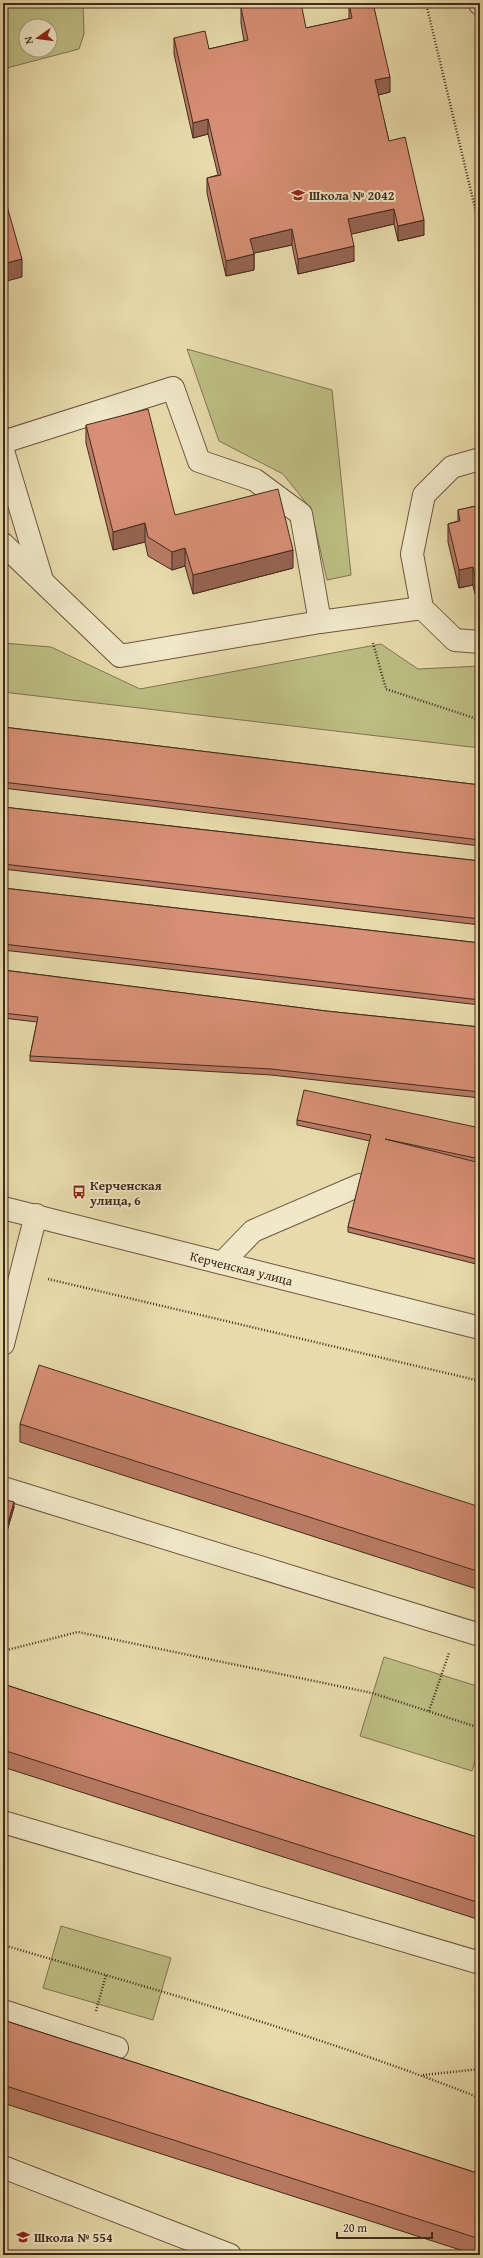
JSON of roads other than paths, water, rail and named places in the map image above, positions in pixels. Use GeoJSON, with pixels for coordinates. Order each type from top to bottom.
{"type":"FeatureCollection","features":[{"type":"Feature","properties":{"kind":"street"},"geometry":{"type":"LineString","coordinates":[[3,442],[173,388],[199,461],[255,480],[301,514],[320,622]]}},
{"type":"Feature","properties":{"kind":"street"},"geometry":{"type":"LineString","coordinates":[[3,451],[42,582]]}},
{"type":"Feature","properties":{"kind":"street"},"geometry":{"type":"LineString","coordinates":[[480,459],[452,467],[424,494],[412,554],[422,608],[455,640],[480,642]]}},
{"type":"Feature","properties":{"kind":"street"},"geometry":{"type":"LineString","coordinates":[[3,544],[120,656],[320,622],[422,608]]}},
{"type":"Feature","properties":{"kind":"street"},"geometry":{"type":"LineString","coordinates":[[222,1263],[253,1231],[360,1185]]}},
{"type":"Feature","properties":{"kind":"street","name":"Керченская улица"},"geometry":{"type":"LineString","coordinates":[[3,1208],[36,1215],[480,1328]]}},
{"type":"Feature","properties":{"kind":"street"},"geometry":{"type":"LineString","coordinates":[[3,1344],[36,1215]]}},
{"type":"Feature","properties":{"kind":"street"},"geometry":{"type":"LineString","coordinates":[[3,1488],[480,1635]]}},
{"type":"Feature","properties":{"kind":"street"},"geometry":{"type":"LineString","coordinates":[[3,1822],[480,1963]]}},
{"type":"Feature","properties":{"kind":"street"},"geometry":{"type":"LineString","coordinates":[[3,2011],[117,2048]]}},
{"type":"Feature","properties":{"kind":"street"},"geometry":{"type":"LineString","coordinates":[[3,2167],[230,2255]]}},
{"type":"Feature","properties":{"kind":"place","name":"Школа № 2042"},"geometry":{"type":"Point","coordinates":[298,195]}},
{"type":"Feature","properties":{"kind":"place","name":"Керченская улица, 6"},"geometry":{"type":"Point","coordinates":[79,1192]}},
{"type":"Feature","properties":{"kind":"place","name":"Школа № 554"},"geometry":{"type":"Point","coordinates":[23,2237]}}]}
